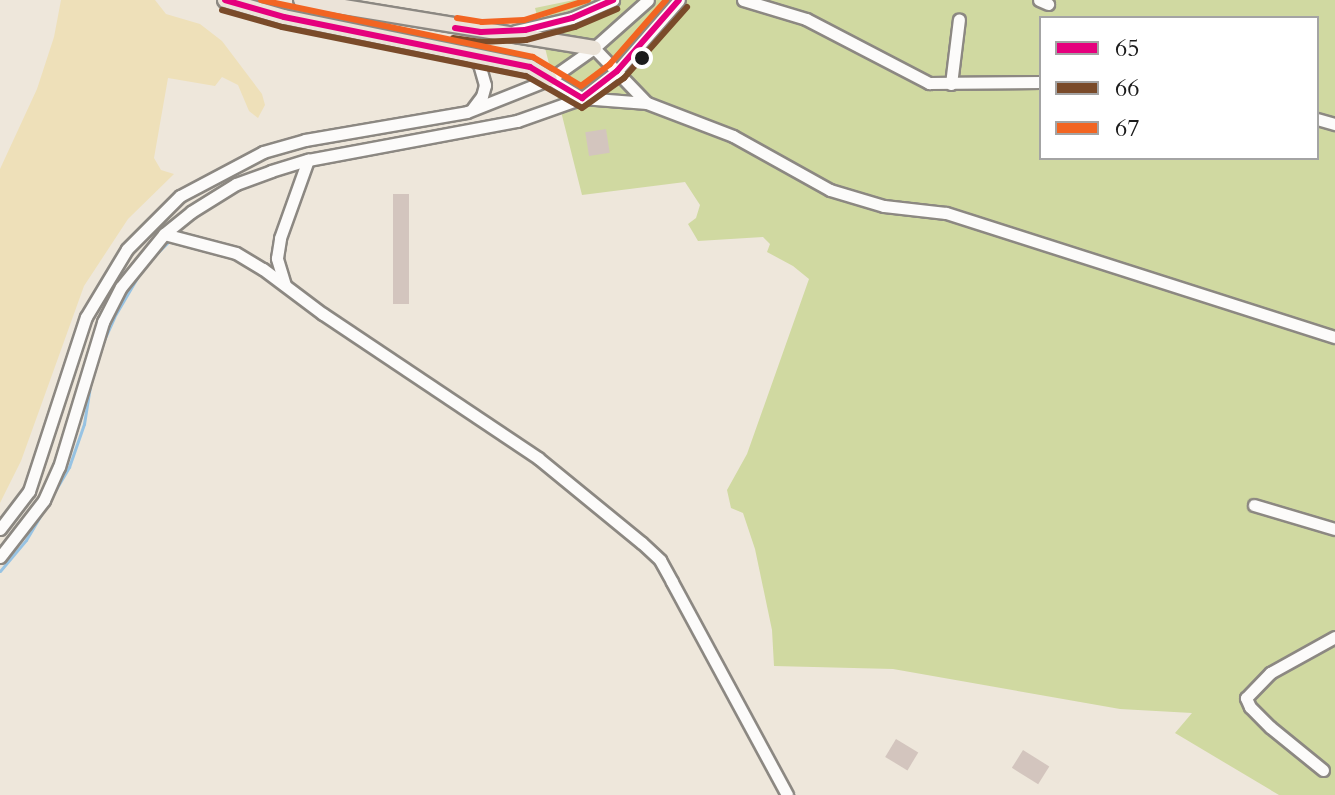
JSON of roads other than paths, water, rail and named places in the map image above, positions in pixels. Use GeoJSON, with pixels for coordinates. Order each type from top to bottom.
{"type":"FeatureCollection","features":[{"type":"Feature","properties":{"kind":"main road"},"geometry":{"type":"LineString","coordinates":[[225,0],[284,17],[530,67],[550,79]]}},
{"type":"Feature","properties":{"kind":"main road"},"geometry":{"type":"LineString","coordinates":[[301,0],[481,32],[594,48]]}},
{"type":"Feature","properties":{"kind":"street"},"geometry":{"type":"LineString","coordinates":[[481,32],[525,30],[572,18],[613,0]]}},
{"type":"Feature","properties":{"kind":"street"},"geometry":{"type":"LineString","coordinates":[[0,529],[29,491],[86,317],[127,249],[180,196],[263,152],[305,140],[467,112],[550,79],[594,48],[648,0]]}},
{"type":"Feature","properties":{"kind":"street"},"geometry":{"type":"LineString","coordinates":[[0,557],[44,500],[59,467],[103,322],[121,287],[164,234],[236,184],[308,160],[517,121],[582,98],[617,71],[679,0]]}},
{"type":"Feature","properties":{"kind":"street"},"geometry":{"type":"LineString","coordinates":[[743,0],[806,19],[929,83],[1039,82]]}},
{"type":"Feature","properties":{"kind":"street"},"geometry":{"type":"LineString","coordinates":[[951,84],[959,19]]}},
{"type":"Feature","properties":{"kind":"street"},"geometry":{"type":"LineString","coordinates":[[594,48],[647,103]]}},
{"type":"Feature","properties":{"kind":"street"},"geometry":{"type":"LineString","coordinates":[[461,51],[479,64],[485,85],[477,106],[467,112]]}},
{"type":"Feature","properties":{"kind":"street"},"geometry":{"type":"LineString","coordinates":[[550,79],[582,98],[647,103],[733,136],[830,190],[884,206],[946,213],[1335,337]]}},
{"type":"Feature","properties":{"kind":"street"},"geometry":{"type":"LineString","coordinates":[[288,289],[280,278],[277,258],[287,214],[308,160]]}},
{"type":"Feature","properties":{"kind":"street"},"geometry":{"type":"LineString","coordinates":[[164,234],[236,253],[538,458],[660,560],[787,795]]}},
{"type":"Feature","properties":{"kind":"street"},"geometry":{"type":"LineString","coordinates":[[1254,505],[1335,529]]}},
{"type":"Feature","properties":{"kind":"street"},"geometry":{"type":"LineString","coordinates":[[1323,770],[1270,727],[1250,707],[1246,698],[1270,673],[1335,637]]}},
{"type":"Feature","properties":{"kind":"waterway"},"geometry":{"type":"LineString","coordinates":[[148,262],[168,242]]}},
{"type":"Feature","properties":{"kind":"waterway"},"geometry":{"type":"LineString","coordinates":[[100,349],[114,317],[141,271]]}},
{"type":"Feature","properties":{"kind":"waterway"},"geometry":{"type":"LineString","coordinates":[[0,571],[26,540],[69,467],[84,424],[91,380]]}}]}
